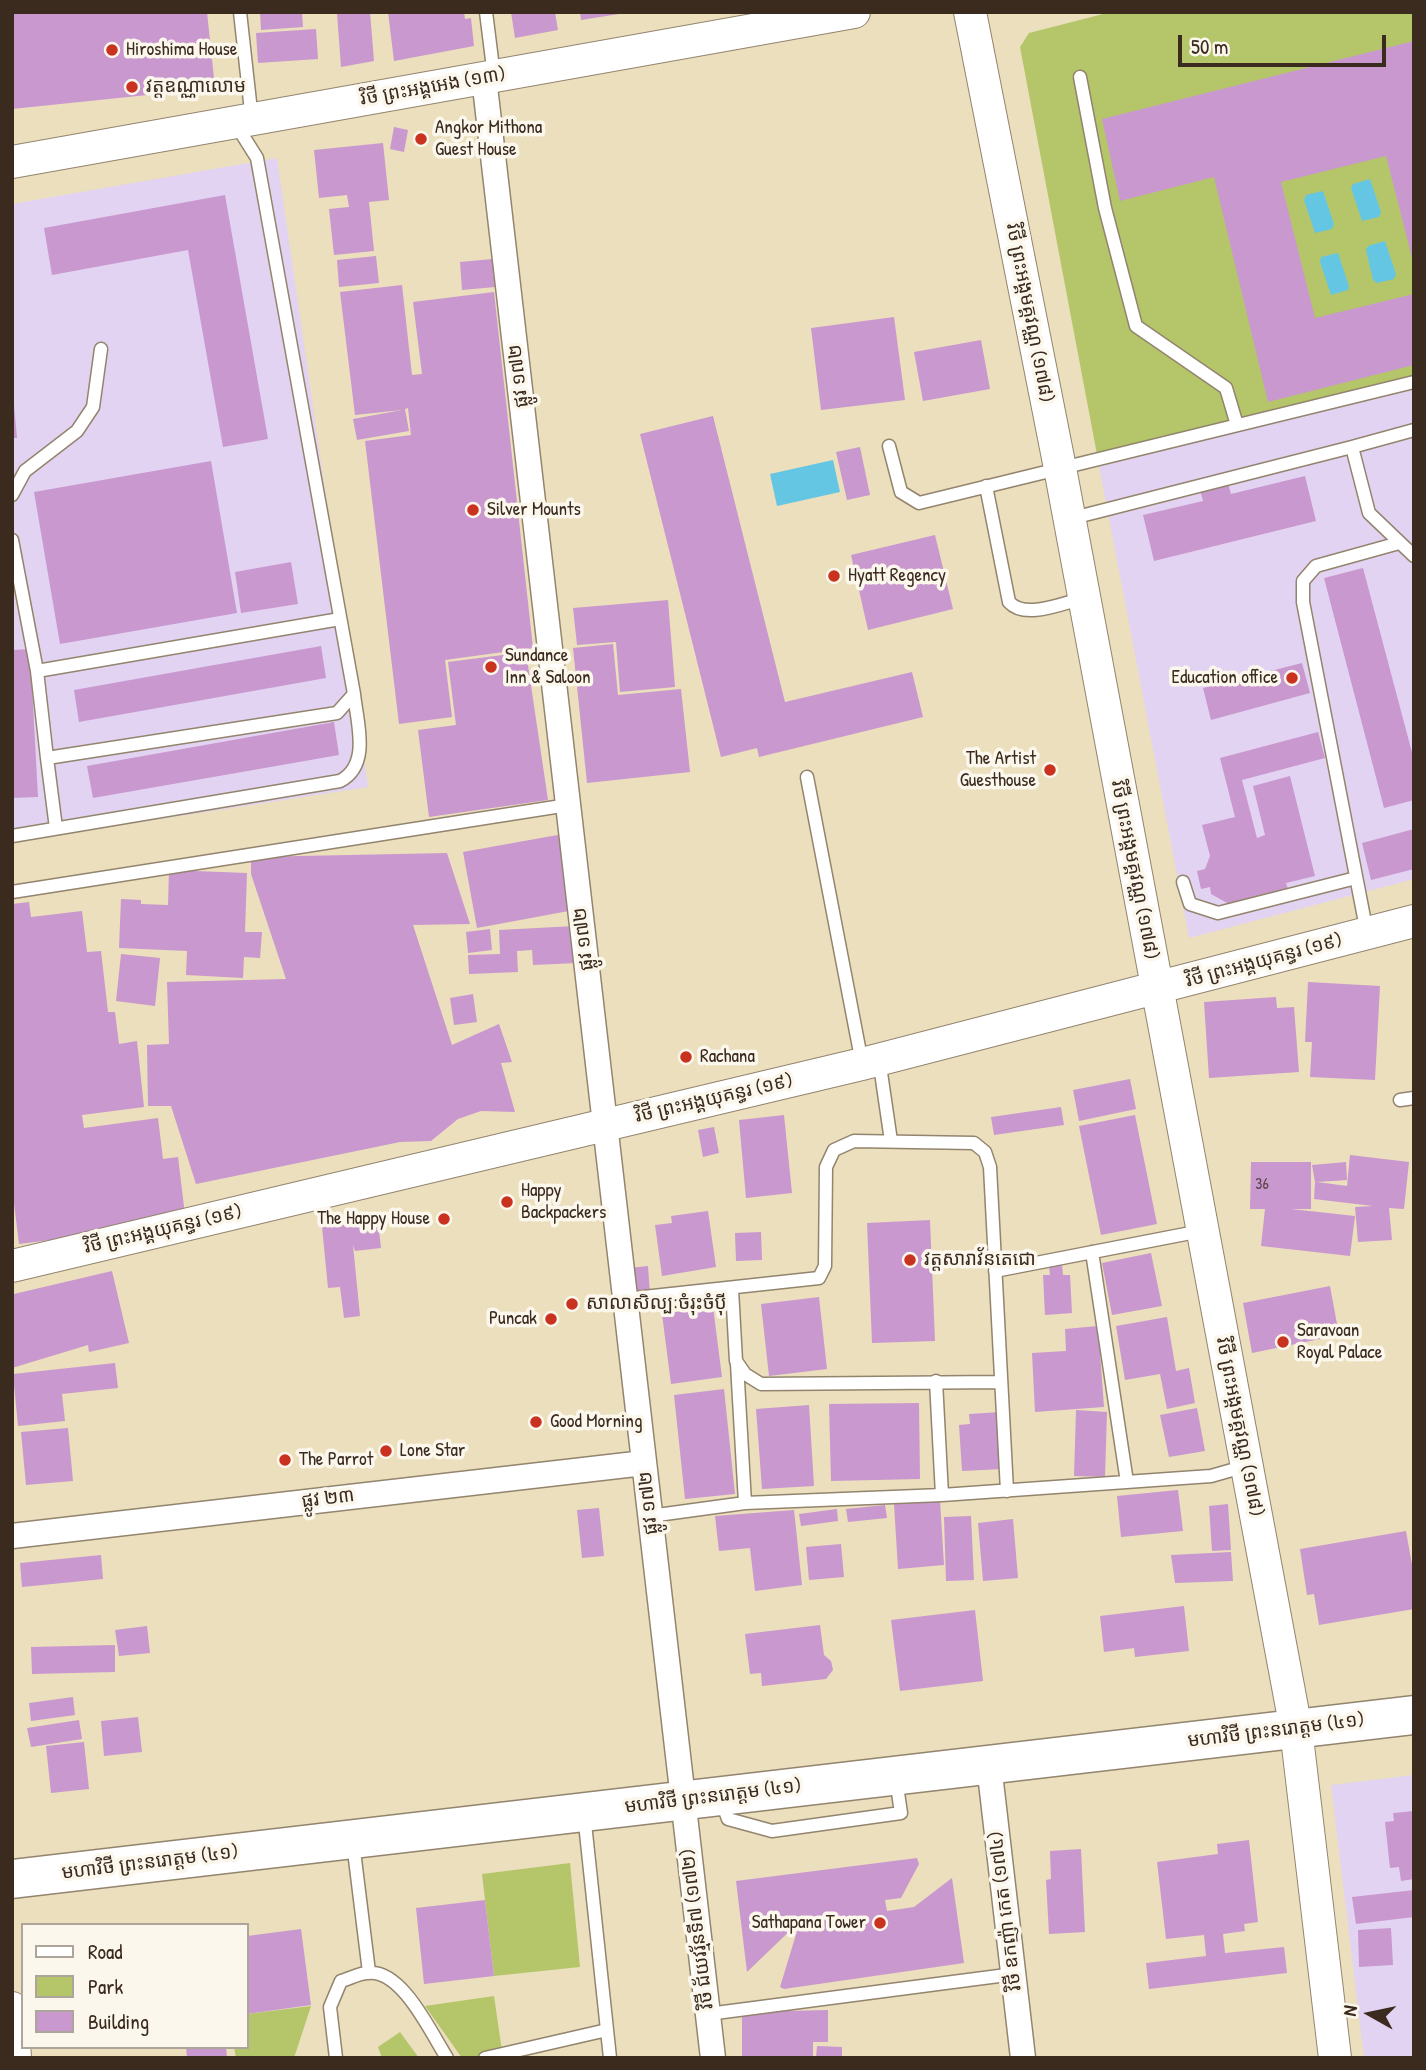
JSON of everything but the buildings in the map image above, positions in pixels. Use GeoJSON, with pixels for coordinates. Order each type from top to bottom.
{"type":"FeatureCollection","features":[{"type":"Feature","properties":{"kind":"main road","name":"មហាវិថី ព្រះនរោត្តម (៤១)"},"geometry":{"type":"LineString","coordinates":[[12,1880],[1414,1715]]}},
{"type":"Feature","properties":{"kind":"street","name":"វិថី ព្រះអង្គអេង (១៣)"},"geometry":{"type":"LineString","coordinates":[[12,162],[854,12]]}},
{"type":"Feature","properties":{"kind":"street","name":"វិថី ព្រះអង្គមគ្គវណ្ណ (១៧៨)"},"geometry":{"type":"LineString","coordinates":[[970,12],[1060,468],[1296,1729],[1335,2058]]}},
{"type":"Feature","properties":{"kind":"street","name":"ផ្លូវ ១៧២"},"geometry":{"type":"LineString","coordinates":[[489,77],[568,805],[683,1800]]}},
{"type":"Feature","properties":{"kind":"street","name":"វិថី ព្រះអង្គយុគន្ធរ (១៩)"},"geometry":{"type":"LineString","coordinates":[[12,1266],[870,1061],[1414,921]]}},
{"type":"Feature","properties":{"kind":"street","name":"ផ្លូវ ២៣"},"geometry":{"type":"LineString","coordinates":[[12,1536],[644,1463]]}},
{"type":"Feature","properties":{"kind":"street","name":"វិថី ឧកញ៉ា កេត (១៧៤)"},"geometry":{"type":"LineString","coordinates":[[989,1765],[1023,2058]]}},
{"type":"Feature","properties":{"kind":"street","name":"វិថី ជ័យវរ្ម័នទី៧ (១៧២)"},"geometry":{"type":"LineString","coordinates":[[683,1800],[713,2058]]}},
{"type":"Feature","properties":{"kind":"street"},"geometry":{"type":"LineString","coordinates":[[12,2008],[15,2058]]}},
{"type":"Feature","properties":{"kind":"lane"},"geometry":{"type":"LineString","coordinates":[[12,836],[340,781],[350,776],[358,763],[360,749],[354,694],[257,158],[244,121],[240,12]]}},
{"type":"Feature","properties":{"kind":"lane"},"geometry":{"type":"LineString","coordinates":[[486,12],[489,77]]}},
{"type":"Feature","properties":{"kind":"lane"},"geometry":{"type":"LineString","coordinates":[[1080,77],[1105,208],[1136,326],[1226,388],[1237,425]]}},
{"type":"Feature","properties":{"kind":"lane"},"geometry":{"type":"LineString","coordinates":[[12,495],[25,471],[77,431],[93,407],[101,349]]}},
{"type":"Feature","properties":{"kind":"lane"},"geometry":{"type":"LineString","coordinates":[[889,446],[901,492],[919,503],[1414,382]]}},
{"type":"Feature","properties":{"kind":"lane"},"geometry":{"type":"LineString","coordinates":[[1069,519],[1414,430]]}},
{"type":"Feature","properties":{"kind":"lane"},"geometry":{"type":"LineString","coordinates":[[1352,447],[1369,513],[1414,556]]}},
{"type":"Feature","properties":{"kind":"lane"},"geometry":{"type":"LineString","coordinates":[[986,486],[1009,602],[1015,608],[1025,611],[1084,598]]}},
{"type":"Feature","properties":{"kind":"lane"},"geometry":{"type":"LineString","coordinates":[[12,540],[37,671],[56,828]]}},
{"type":"Feature","properties":{"kind":"lane"},"geometry":{"type":"LineString","coordinates":[[1367,933],[1303,602],[1303,581],[1316,566],[1399,543]]}},
{"type":"Feature","properties":{"kind":"lane"},"geometry":{"type":"LineString","coordinates":[[37,671],[340,619]]}},
{"type":"Feature","properties":{"kind":"lane"},"geometry":{"type":"LineString","coordinates":[[47,758],[337,713],[354,694]]}},
{"type":"Feature","properties":{"kind":"lane"},"geometry":{"type":"LineString","coordinates":[[807,777],[870,1061],[891,1142]]}},
{"type":"Feature","properties":{"kind":"lane"},"geometry":{"type":"LineString","coordinates":[[12,892],[568,805]]}},
{"type":"Feature","properties":{"kind":"lane"},"geometry":{"type":"LineString","coordinates":[[1183,882],[1191,904],[1217,913],[1356,878]]}},
{"type":"Feature","properties":{"kind":"lane"},"geometry":{"type":"LineString","coordinates":[[1400,1100],[1414,1098]]}},
{"type":"Feature","properties":{"kind":"lane"},"geometry":{"type":"LineString","coordinates":[[625,1298],[819,1278],[825,1266],[826,1167],[834,1150],[854,1141],[974,1143],[985,1152],[990,1167],[1007,1491]]}},
{"type":"Feature","properties":{"kind":"lane"},"geometry":{"type":"LineString","coordinates":[[995,1271],[1203,1231]]}},
{"type":"Feature","properties":{"kind":"lane"},"geometry":{"type":"LineString","coordinates":[[1092,1252],[1127,1482]]}},
{"type":"Feature","properties":{"kind":"lane"},"geometry":{"type":"LineString","coordinates":[[732,1289],[745,1503]]}},
{"type":"Feature","properties":{"kind":"lane"},"geometry":{"type":"LineString","coordinates":[[736,1361],[745,1374],[761,1384],[1001,1382]]}},
{"type":"Feature","properties":{"kind":"lane"},"geometry":{"type":"LineString","coordinates":[[936,1381],[942,1495]]}},
{"type":"Feature","properties":{"kind":"lane"},"geometry":{"type":"LineString","coordinates":[[650,1516],[745,1503],[942,1495],[1211,1476],[1246,1466]]}},
{"type":"Feature","properties":{"kind":"lane"},"geometry":{"type":"LineString","coordinates":[[584,1812],[610,2058]]}},
{"type":"Feature","properties":{"kind":"lane"},"geometry":{"type":"LineString","coordinates":[[352,1840],[369,1972]]}},
{"type":"Feature","properties":{"kind":"lane"},"geometry":{"type":"LineString","coordinates":[[336,2058],[330,2007],[341,1981],[369,1972],[391,1977],[401,1988],[447,2058]]}},
{"type":"Feature","properties":{"kind":"lane"},"geometry":{"type":"LineString","coordinates":[[708,2014],[1014,1974]]}},
{"type":"Feature","properties":{"kind":"lane"},"geometry":{"type":"LineString","coordinates":[[485,2058],[607,2030]]}},
{"type":"Feature","properties":{"kind":"shaded area"},"geometry":{"type":"Polygon","coordinates":[[[277,158],[368,787],[12,842],[12,204],[277,158]]]}},
{"type":"Feature","properties":{"kind":"shaded area"},"geometry":{"type":"Polygon","coordinates":[[[1414,389],[1414,879],[1189,938],[1099,466],[1414,389]]]}},
{"type":"Feature","properties":{"kind":"shaded area"},"geometry":{"type":"Polygon","coordinates":[[[1414,1775],[1414,2058],[1364,2058],[1331,1785],[1414,1775]]]}},
{"type":"Feature","properties":{"kind":"green space"},"geometry":{"type":"Polygon","coordinates":[[[1111,12],[1414,12],[1414,389],[1099,465],[1020,47],[1029,33],[1111,12]]]}},
{"type":"Feature","properties":{"kind":"green space"},"geometry":{"type":"Polygon","coordinates":[[[570,1863],[580,1967],[494,1976],[482,1874],[570,1863]]]}},
{"type":"Feature","properties":{"kind":"green space"},"geometry":{"type":"Polygon","coordinates":[[[494,1996],[503,2058],[462,2058],[425,2006],[494,1996]]]}},
{"type":"Feature","properties":{"kind":"green space"},"geometry":{"type":"Polygon","coordinates":[[[311,2006],[294,2058],[236,2058],[234,2049],[248,2049],[248,2014],[311,2006]]]}},
{"type":"Feature","properties":{"kind":"green space"},"geometry":{"type":"Polygon","coordinates":[[[400,2032],[419,2058],[382,2058],[378,2047],[400,2032]]]}},
{"type":"Feature","properties":{"kind":"water"},"geometry":{"type":"Polygon","coordinates":[[[1370,179],[1381,212],[1379,217],[1362,221],[1351,188],[1353,184],[1370,179]]]}},
{"type":"Feature","properties":{"kind":"water"},"geometry":{"type":"Polygon","coordinates":[[[1323,191],[1334,224],[1332,229],[1315,233],[1304,200],[1306,195],[1323,191]]]}},
{"type":"Feature","properties":{"kind":"water"},"geometry":{"type":"Polygon","coordinates":[[[1385,241],[1396,274],[1394,279],[1377,283],[1373,280],[1366,250],[1368,246],[1385,241]]]}},
{"type":"Feature","properties":{"kind":"water"},"geometry":{"type":"Polygon","coordinates":[[[1338,253],[1349,286],[1348,290],[1331,295],[1320,262],[1321,257],[1338,253]]]}},
{"type":"Feature","properties":{"kind":"water"},"geometry":{"type":"Polygon","coordinates":[[[833,460],[840,492],[777,506],[770,474],[833,460]]]}},
{"type":"Feature","properties":{"kind":"place","name":"Hiroshima House"},"geometry":{"type":"Point","coordinates":[112,50]}},
{"type":"Feature","properties":{"kind":"place","name":"វត្តឧណ្ណាលោម"},"geometry":{"type":"Point","coordinates":[132,87]}},
{"type":"Feature","properties":{"kind":"place","name":"Angkor Mithona Guest House"},"geometry":{"type":"Point","coordinates":[421,139]}},
{"type":"Feature","properties":{"kind":"place","name":"Silver Mounts"},"geometry":{"type":"Point","coordinates":[473,510]}},
{"type":"Feature","properties":{"kind":"place","name":"Hyatt Regency"},"geometry":{"type":"Point","coordinates":[834,576]}},
{"type":"Feature","properties":{"kind":"place","name":"Sundance Inn & Saloon"},"geometry":{"type":"Point","coordinates":[491,667]}},
{"type":"Feature","properties":{"kind":"place","name":"Education office"},"geometry":{"type":"Point","coordinates":[1292,678]}},
{"type":"Feature","properties":{"kind":"place","name":"The Artist Guesthouse"},"geometry":{"type":"Point","coordinates":[1050,770]}},
{"type":"Feature","properties":{"kind":"place","name":"Rachana"},"geometry":{"type":"Point","coordinates":[686,1057]}},
{"type":"Feature","properties":{"kind":"place","name":"Happy Backpackers"},"geometry":{"type":"Point","coordinates":[507,1202]}},
{"type":"Feature","properties":{"kind":"place","name":"The Happy House"},"geometry":{"type":"Point","coordinates":[444,1219]}},
{"type":"Feature","properties":{"kind":"place","name":"វត្តសារាវ័នតេជោ"},"geometry":{"type":"Point","coordinates":[910,1260]}},
{"type":"Feature","properties":{"kind":"place","name":"សាលាសិល្បៈចំរុះចំប៉ី"},"geometry":{"type":"Point","coordinates":[572,1304]}},
{"type":"Feature","properties":{"kind":"place","name":"Puncak"},"geometry":{"type":"Point","coordinates":[551,1319]}},
{"type":"Feature","properties":{"kind":"place","name":"Saravoan Royal Palace"},"geometry":{"type":"Point","coordinates":[1283,1342]}},
{"type":"Feature","properties":{"kind":"place","name":"Good Morning"},"geometry":{"type":"Point","coordinates":[536,1422]}},
{"type":"Feature","properties":{"kind":"place","name":"Lone Star"},"geometry":{"type":"Point","coordinates":[386,1451]}},
{"type":"Feature","properties":{"kind":"place","name":"The Parrot"},"geometry":{"type":"Point","coordinates":[285,1460]}},
{"type":"Feature","properties":{"kind":"place","name":"Sathapana Tower"},"geometry":{"type":"Point","coordinates":[880,1923]}}]}
